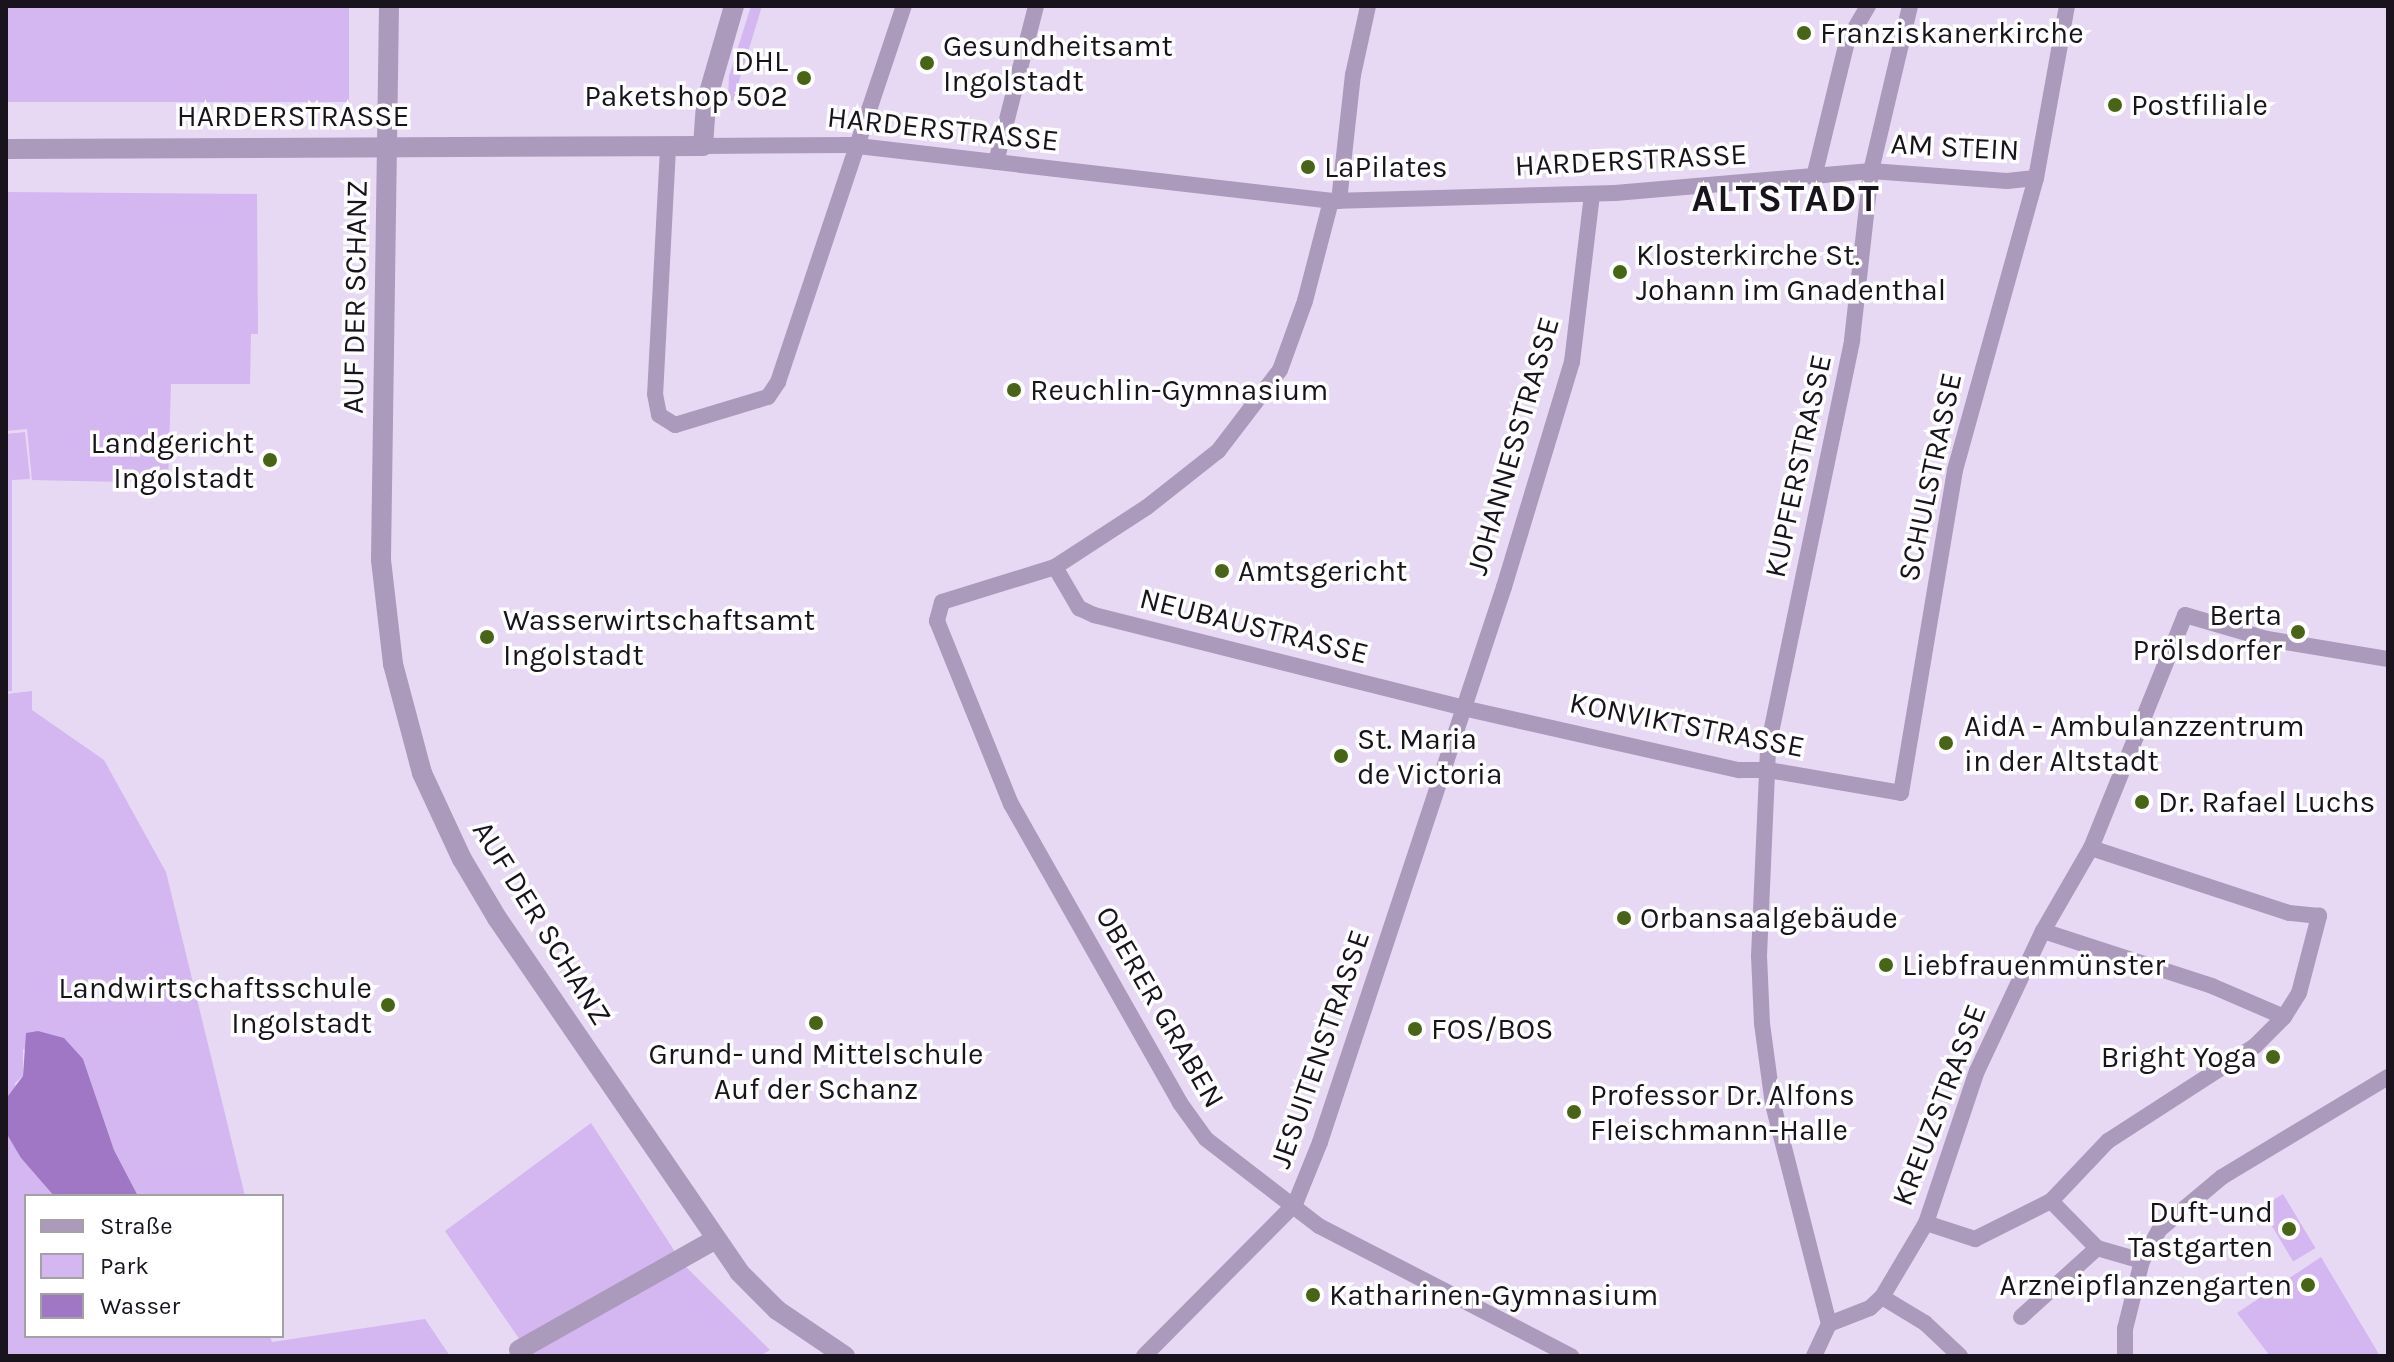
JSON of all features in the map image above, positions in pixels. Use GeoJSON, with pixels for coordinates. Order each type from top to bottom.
{"type":"FeatureCollection","features":[{"type":"Feature","properties":{"kind":"street","name":"AUF DER SCHANZ"},"geometry":{"type":"LineString","coordinates":[[389,6],[381,560],[393,664],[422,773],[462,859],[497,918],[716,1239],[777,1310],[845,1356]]}},
{"type":"Feature","properties":{"kind":"street"},"geometry":{"type":"LineString","coordinates":[[703,146],[706,103],[734,6]]}},
{"type":"Feature","properties":{"kind":"street"},"geometry":{"type":"LineString","coordinates":[[668,148],[655,394],[659,415],[675,425],[768,397],[858,146],[904,6]]}},
{"type":"Feature","properties":{"kind":"street"},"geometry":{"type":"LineString","coordinates":[[996,162],[1036,6]]}},
{"type":"Feature","properties":{"kind":"street"},"geometry":{"type":"LineString","coordinates":[[1055,567],[1200,469],[1264,397],[1292,341],[1335,201],[1353,75],[1368,6]]}},
{"type":"Feature","properties":{"kind":"street"},"geometry":{"type":"LineString","coordinates":[[1814,177],[1847,42],[1868,6]]}},
{"type":"Feature","properties":{"kind":"street","name":"KUPFERSTRASSE"},"geometry":{"type":"LineString","coordinates":[[1829,1324],[1773,1105],[1762,1024],[1759,956],[1768,747],[1852,340],[1871,171],[1910,6]]}},
{"type":"Feature","properties":{"kind":"street","name":"SCHULSTRASSE"},"geometry":{"type":"LineString","coordinates":[[1901,793],[1955,470],[2036,178],[2067,6]]}},
{"type":"Feature","properties":{"kind":"street","name":"HARDERSTRASSE"},"geometry":{"type":"LineString","coordinates":[[6,149],[858,146],[1335,201],[1592,194],[1871,171]]}},
{"type":"Feature","properties":{"kind":"street","name":"AM STEIN"},"geometry":{"type":"LineString","coordinates":[[1871,171],[2007,181],[2036,178]]}},
{"type":"Feature","properties":{"kind":"street","name":"JOHANNESSTRASSE"},"geometry":{"type":"LineString","coordinates":[[1463,708],[1572,362],[1592,194]]}},
{"type":"Feature","properties":{"kind":"street","name":"NEUBAUSTRASSE"},"geometry":{"type":"LineString","coordinates":[[1055,567],[1079,608],[1094,615],[1463,708]]}},
{"type":"Feature","properties":{"kind":"street","name":"OBERER GRABEN"},"geometry":{"type":"LineString","coordinates":[[1055,567],[942,602],[937,621],[1011,804],[1180,1103],[1206,1139],[1295,1204],[1319,1226],[1571,1356]]}},
{"type":"Feature","properties":{"kind":"street","name":"KREUZSTRASSE"},"geometry":{"type":"LineString","coordinates":[[1829,1324],[1870,1308],[1882,1297],[1926,1223],[1977,1071],[2043,931],[2091,848],[2185,615],[2239,631],[2388,659]]}},
{"type":"Feature","properties":{"kind":"street","name":"KONVIKTSTRASSE"},"geometry":{"type":"LineString","coordinates":[[1463,708],[1739,770],[1768,770],[1901,793]]}},
{"type":"Feature","properties":{"kind":"street","name":"JESUITENSTRASSE"},"geometry":{"type":"LineString","coordinates":[[1144,1356],[1295,1204],[1356,1041],[1463,708]]}},
{"type":"Feature","properties":{"kind":"street"},"geometry":{"type":"LineString","coordinates":[[1926,1223],[1975,1239],[2051,1201],[2108,1141],[2242,1055],[2284,1017],[2299,993],[2319,916],[2289,913],[2091,848]]}},
{"type":"Feature","properties":{"kind":"street"},"geometry":{"type":"LineString","coordinates":[[2043,931],[2212,986],[2284,1017]]}},
{"type":"Feature","properties":{"kind":"street"},"geometry":{"type":"LineString","coordinates":[[2125,1356],[2125,1329],[2142,1261],[2160,1229],[2222,1177],[2388,1077]]}},
{"type":"Feature","properties":{"kind":"street"},"geometry":{"type":"LineString","coordinates":[[2051,1201],[2097,1248],[2142,1261]]}},
{"type":"Feature","properties":{"kind":"street"},"geometry":{"type":"LineString","coordinates":[[525,1353],[716,1239]]}},
{"type":"Feature","properties":{"kind":"street"},"geometry":{"type":"LineString","coordinates":[[2021,1317],[2097,1248]]}},
{"type":"Feature","properties":{"kind":"street"},"geometry":{"type":"LineString","coordinates":[[1882,1297],[1925,1323],[1960,1356]]}},
{"type":"Feature","properties":{"kind":"street"},"geometry":{"type":"LineString","coordinates":[[1814,1356],[1829,1324]]}},
{"type":"Feature","properties":{"kind":"green space"},"geometry":{"type":"Polygon","coordinates":[[[6,6],[349,6],[349,102],[6,102],[6,6]]]}},
{"type":"Feature","properties":{"kind":"green space"},"geometry":{"type":"Polygon","coordinates":[[[751,6],[762,6],[733,101],[728,101],[729,76],[751,6]]]}},
{"type":"Feature","properties":{"kind":"green space"},"geometry":{"type":"Polygon","coordinates":[[[6,192],[257,194],[258,334],[251,334],[250,384],[171,384],[168,483],[32,480],[27,429],[6,431],[6,192]]]}},
{"type":"Feature","properties":{"kind":"green space"},"geometry":{"type":"Polygon","coordinates":[[[25,432],[30,479],[12,480],[12,691],[6,692],[6,434],[25,432]]]}},
{"type":"Feature","properties":{"kind":"green space"},"geometry":{"type":"Polygon","coordinates":[[[32,691],[32,710],[104,760],[166,872],[245,1194],[137,1194],[114,1150],[83,1059],[23,1049],[23,1076],[15,1083],[21,1158],[52,1194],[24,1194],[24,1338],[271,1338],[272,1342],[425,1319],[450,1356],[6,1356],[6,694],[32,691]]]}},
{"type":"Feature","properties":{"kind":"green space"},"geometry":{"type":"Polygon","coordinates":[[[591,1123],[683,1264],[770,1350],[760,1356],[531,1356],[445,1231],[591,1123]]]}},
{"type":"Feature","properties":{"kind":"green space","name":"Duft-und Tastgarten"},"geometry":{"type":"Polygon","coordinates":[[[2283,1194],[2315,1248],[2293,1261],[2261,1207],[2283,1194]]]}},
{"type":"Feature","properties":{"kind":"green space","name":"Arzneipflanzengarten"},"geometry":{"type":"Polygon","coordinates":[[[2321,1257],[2380,1356],[2270,1356],[2237,1313],[2321,1257]]]}},
{"type":"Feature","properties":{"kind":"water"},"geometry":{"type":"Polygon","coordinates":[[[38,1031],[64,1038],[83,1059],[114,1150],[137,1194],[52,1194],[21,1158],[8,1136],[8,1096],[23,1076],[26,1033],[38,1031]]]}},
{"type":"Feature","properties":{"kind":"place","name":"Franziskanerkirche"},"geometry":{"type":"Point","coordinates":[1804,33]}},
{"type":"Feature","properties":{"kind":"place","name":"Gesundheitsamt Ingolstadt"},"geometry":{"type":"Point","coordinates":[927,63]}},
{"type":"Feature","properties":{"kind":"place","name":"DHL Paketshop 502"},"geometry":{"type":"Point","coordinates":[804,78]}},
{"type":"Feature","properties":{"kind":"place","name":"Postfiliale"},"geometry":{"type":"Point","coordinates":[2115,105]}},
{"type":"Feature","properties":{"kind":"place","name":"LaPilates"},"geometry":{"type":"Point","coordinates":[1308,167]}},
{"type":"Feature","properties":{"kind":"place","name":"Klosterkirche St. Johann im Gnadenthal"},"geometry":{"type":"Point","coordinates":[1620,272]}},
{"type":"Feature","properties":{"kind":"place","name":"Reuchlin-Gymnasium"},"geometry":{"type":"Point","coordinates":[1014,390]}},
{"type":"Feature","properties":{"kind":"place","name":"Landgericht Ingolstadt"},"geometry":{"type":"Point","coordinates":[270,460]}},
{"type":"Feature","properties":{"kind":"place","name":"Amtsgericht"},"geometry":{"type":"Point","coordinates":[1222,571]}},
{"type":"Feature","properties":{"kind":"place","name":"Berta Prölsdorfer"},"geometry":{"type":"Point","coordinates":[2298,632]}},
{"type":"Feature","properties":{"kind":"place","name":"Wasserwirtschaftsamt Ingolstadt"},"geometry":{"type":"Point","coordinates":[487,637]}},
{"type":"Feature","properties":{"kind":"place","name":"AidA - Ambulanzzentrum in der Altstadt"},"geometry":{"type":"Point","coordinates":[1946,743]}},
{"type":"Feature","properties":{"kind":"place","name":"St. Maria de Victoria"},"geometry":{"type":"Point","coordinates":[1341,756]}},
{"type":"Feature","properties":{"kind":"place","name":"Dr. Rafael Luchs"},"geometry":{"type":"Point","coordinates":[2142,802]}},
{"type":"Feature","properties":{"kind":"place","name":"Orbansaalgebäude"},"geometry":{"type":"Point","coordinates":[1624,918]}},
{"type":"Feature","properties":{"kind":"place","name":"Liebfrauenmünster"},"geometry":{"type":"Point","coordinates":[1886,965]}},
{"type":"Feature","properties":{"kind":"place","name":"Landwirtschaftsschule Ingolstadt"},"geometry":{"type":"Point","coordinates":[388,1005]}},
{"type":"Feature","properties":{"kind":"place","name":"Grund- und Mittelschule Auf der Schanz"},"geometry":{"type":"Point","coordinates":[816,1023]}},
{"type":"Feature","properties":{"kind":"place","name":"FOS/BOS"},"geometry":{"type":"Point","coordinates":[1415,1029]}},
{"type":"Feature","properties":{"kind":"place","name":"Bright Yoga"},"geometry":{"type":"Point","coordinates":[2273,1057]}},
{"type":"Feature","properties":{"kind":"place","name":"Professor Dr. Alfons Fleischmann-Halle"},"geometry":{"type":"Point","coordinates":[1574,1112]}},
{"type":"Feature","properties":{"kind":"place","name":"Duft-und Tastgarten"},"geometry":{"type":"Point","coordinates":[2289,1229]}},
{"type":"Feature","properties":{"kind":"place","name":"Arzneipflanzengarten"},"geometry":{"type":"Point","coordinates":[2308,1285]}},
{"type":"Feature","properties":{"kind":"place","name":"Katharinen-Gymnasium"},"geometry":{"type":"Point","coordinates":[1313,1295]}},
{"type":"Feature","properties":{"kind":"district","name":"ALTSTADT"},"geometry":{"type":"Point","coordinates":[1786,199]}}]}
